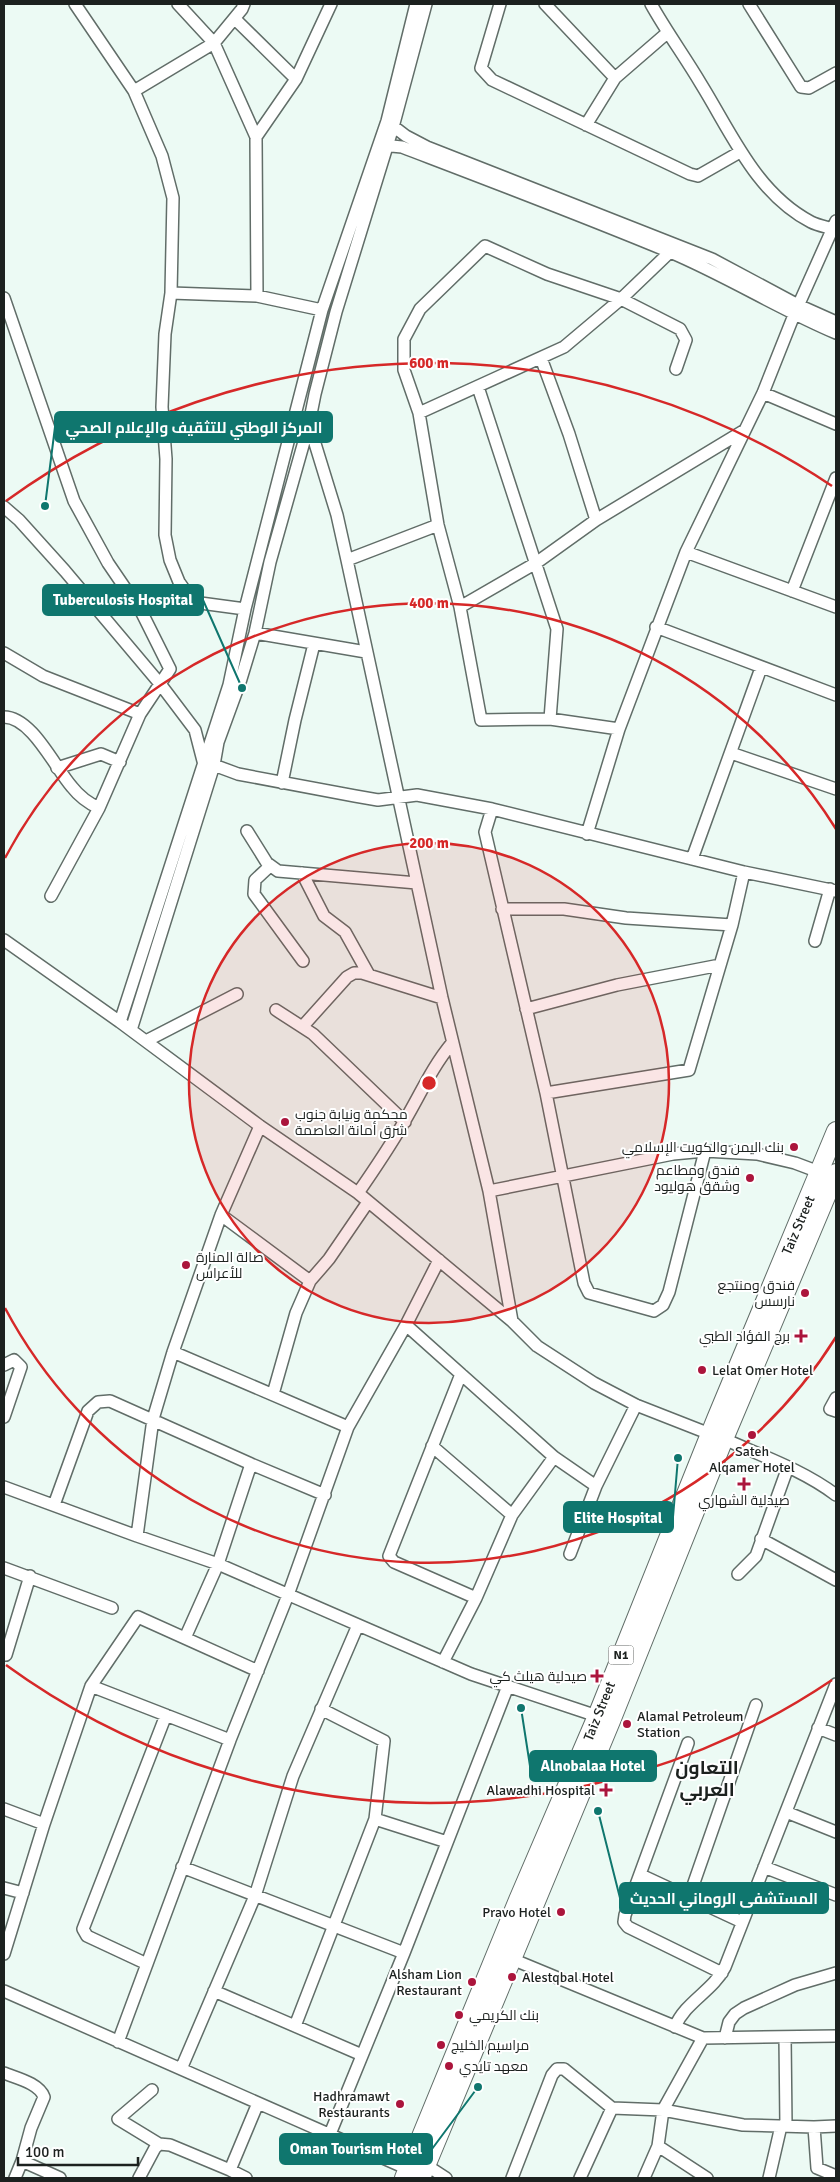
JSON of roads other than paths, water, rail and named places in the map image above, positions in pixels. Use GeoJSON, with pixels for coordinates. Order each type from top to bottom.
{"type":"FeatureCollection","features":[{"type":"Feature","properties":{"kind":"highway","name":"Taiz Street"},"geometry":{"type":"LineString","coordinates":[[415,2173],[504,1955],[597,1716],[820,1194],[828,1173],[836,1131]]}},
{"type":"Feature","properties":{"kind":"highway","name":"Taiz Street"},"geometry":{"type":"LineString","coordinates":[[504,1955],[611,1721],[717,1436]]}},
{"type":"Feature","properties":{"kind":"street"},"geometry":{"type":"LineString","coordinates":[[75,4],[134,91],[162,156],[173,198],[171,294],[165,334],[162,407],[166,460],[165,535],[170,560],[179,582],[193,602],[245,609]]}},
{"type":"Feature","properties":{"kind":"street"},"geometry":{"type":"LineString","coordinates":[[178,4],[214,43],[256,137],[257,296]]}},
{"type":"Feature","properties":{"kind":"street"},"geometry":{"type":"LineString","coordinates":[[256,137],[296,79],[331,4]]}},
{"type":"Feature","properties":{"kind":"street"},"geometry":{"type":"LineString","coordinates":[[390,124],[416,4]]}},
{"type":"Feature","properties":{"kind":"street"},"geometry":{"type":"LineString","coordinates":[[120,1022],[208,763],[218,742],[255,633],[270,562],[309,424],[336,312],[426,4]]}},
{"type":"Feature","properties":{"kind":"street"},"geometry":{"type":"LineString","coordinates":[[500,4],[481,68],[492,80],[690,174],[698,176],[740,152]]}},
{"type":"Feature","properties":{"kind":"street"},"geometry":{"type":"LineString","coordinates":[[544,4],[615,78]]}},
{"type":"Feature","properties":{"kind":"street"},"geometry":{"type":"LineString","coordinates":[[587,834],[619,729],[656,627],[686,552],[764,393],[796,310],[835,227],[812,222],[771,192],[740,152],[701,84],[667,33],[651,4]]}},
{"type":"Feature","properties":{"kind":"street"},"geometry":{"type":"LineString","coordinates":[[749,4],[801,87],[809,88],[836,73]]}},
{"type":"Feature","properties":{"kind":"street"},"geometry":{"type":"LineString","coordinates":[[134,91],[214,43],[239,9],[296,79]]}},
{"type":"Feature","properties":{"kind":"street"},"geometry":{"type":"LineString","coordinates":[[586,125],[615,78],[667,33]]}},
{"type":"Feature","properties":{"kind":"street"},"geometry":{"type":"LineString","coordinates":[[390,124],[427,147],[712,259],[836,333]]}},
{"type":"Feature","properties":{"kind":"street"},"geometry":{"type":"LineString","coordinates":[[384,145],[402,147],[670,252],[796,310],[836,322]]}},
{"type":"Feature","properties":{"kind":"street"},"geometry":{"type":"LineString","coordinates":[[131,1030],[229,685],[245,609],[296,417],[322,310],[384,145]]}},
{"type":"Feature","properties":{"kind":"street"},"geometry":{"type":"LineString","coordinates":[[619,729],[550,719],[481,720],[460,607],[438,525],[419,413],[404,370],[404,339],[420,309],[485,246],[547,274],[622,299],[680,329],[686,340],[676,369]]}},
{"type":"Feature","properties":{"kind":"street"},"geometry":{"type":"LineString","coordinates":[[419,413],[564,347],[622,299],[670,252]]}},
{"type":"Feature","properties":{"kind":"street"},"geometry":{"type":"LineString","coordinates":[[171,294],[257,296],[322,310]]}},
{"type":"Feature","properties":{"kind":"street"},"geometry":{"type":"LineString","coordinates":[[4,298],[74,501],[108,563],[142,613],[170,669],[140,714],[99,808],[51,896]]}},
{"type":"Feature","properties":{"kind":"street"},"geometry":{"type":"LineString","coordinates":[[541,358],[569,434],[596,520]]}},
{"type":"Feature","properties":{"kind":"street"},"geometry":{"type":"LineString","coordinates":[[478,387],[557,629],[550,719]]}},
{"type":"Feature","properties":{"kind":"street"},"geometry":{"type":"LineString","coordinates":[[764,393],[836,424]]}},
{"type":"Feature","properties":{"kind":"street"},"geometry":{"type":"LineString","coordinates":[[296,417],[309,424],[337,515],[348,560],[366,652],[452,1043],[489,1191],[512,1321]]}},
{"type":"Feature","properties":{"kind":"street"},"geometry":{"type":"LineString","coordinates":[[460,607],[536,563],[596,520],[745,430]]}},
{"type":"Feature","properties":{"kind":"street"},"geometry":{"type":"LineString","coordinates":[[792,591],[836,478]]}},
{"type":"Feature","properties":{"kind":"street"},"geometry":{"type":"LineString","coordinates":[[4,507],[19,520],[65,571],[161,685],[195,730],[208,763],[238,774],[378,800],[417,795],[492,809],[744,872],[833,890],[815,941]]}},
{"type":"Feature","properties":{"kind":"street"},"geometry":{"type":"LineString","coordinates":[[348,560],[438,525]]}},
{"type":"Feature","properties":{"kind":"street"},"geometry":{"type":"LineString","coordinates":[[686,552],[836,607]]}},
{"type":"Feature","properties":{"kind":"street"},"geometry":{"type":"LineString","coordinates":[[656,627],[836,695]]}},
{"type":"Feature","properties":{"kind":"street"},"geometry":{"type":"LineString","coordinates":[[255,633],[366,652]]}},
{"type":"Feature","properties":{"kind":"street"},"geometry":{"type":"LineString","coordinates":[[282,783],[314,644]]}},
{"type":"Feature","properties":{"kind":"street"},"geometry":{"type":"LineString","coordinates":[[4,653],[43,676],[140,714]]}},
{"type":"Feature","properties":{"kind":"street"},"geometry":{"type":"LineString","coordinates":[[692,859],[761,668]]}},
{"type":"Feature","properties":{"kind":"street"},"geometry":{"type":"LineString","coordinates":[[4,717],[25,726],[46,750],[72,787],[88,802],[99,808]]}},
{"type":"Feature","properties":{"kind":"street"},"geometry":{"type":"LineString","coordinates":[[731,753],[836,789]]}},
{"type":"Feature","properties":{"kind":"street"},"geometry":{"type":"LineString","coordinates":[[57,768],[101,754],[120,762]]}},
{"type":"Feature","properties":{"kind":"street"},"geometry":{"type":"LineString","coordinates":[[492,809],[485,832],[546,1093],[584,1283],[589,1293],[654,1311],[663,1305],[669,1292],[705,1151]]}},
{"type":"Feature","properties":{"kind":"street"},"geometry":{"type":"LineString","coordinates":[[247,830],[270,866],[278,870],[417,883]]}},
{"type":"Feature","properties":{"kind":"street"},"geometry":{"type":"LineString","coordinates":[[270,866],[255,880],[254,894],[303,961]]}},
{"type":"Feature","properties":{"kind":"street"},"geometry":{"type":"LineString","coordinates":[[546,1093],[689,1070],[732,925],[744,872]]}},
{"type":"Feature","properties":{"kind":"street"},"geometry":{"type":"LineString","coordinates":[[302,873],[324,916],[345,932],[369,975]]}},
{"type":"Feature","properties":{"kind":"street"},"geometry":{"type":"LineString","coordinates":[[502,909],[564,909],[626,918],[732,925]]}},
{"type":"Feature","properties":{"kind":"street"},"geometry":{"type":"LineString","coordinates":[[4,940],[120,1022],[260,1126],[358,1193],[512,1321],[538,1346],[594,1383],[636,1405],[717,1436],[788,1467],[822,1484],[836,1495]]}},
{"type":"Feature","properties":{"kind":"street"},"geometry":{"type":"LineString","coordinates":[[526,1009],[617,985],[720,964]]}},
{"type":"Feature","properties":{"kind":"street"},"geometry":{"type":"LineString","coordinates":[[303,1026],[349,975],[358,972],[442,998]]}},
{"type":"Feature","properties":{"kind":"street"},"geometry":{"type":"LineString","coordinates":[[146,1041],[237,994]]}},
{"type":"Feature","properties":{"kind":"street"},"geometry":{"type":"LineString","coordinates":[[276,1010],[303,1026],[333,1051],[404,1122]]}},
{"type":"Feature","properties":{"kind":"street"},"geometry":{"type":"LineString","coordinates":[[358,1193],[376,1168],[404,1122],[432,1070],[452,1043]]}},
{"type":"Feature","properties":{"kind":"street"},"geometry":{"type":"LineString","coordinates":[[137,1536],[153,1419],[173,1352],[221,1215],[260,1126]]}},
{"type":"Feature","properties":{"kind":"street"},"geometry":{"type":"LineString","coordinates":[[489,1191],[673,1154],[705,1151],[757,1154],[828,1173]]}},
{"type":"Feature","properties":{"kind":"street"},"geometry":{"type":"LineString","coordinates":[[273,1394],[296,1313],[310,1281],[329,1259],[368,1202]]}},
{"type":"Feature","properties":{"kind":"street"},"geometry":{"type":"LineString","coordinates":[[221,1215],[310,1281]]}},
{"type":"Feature","properties":{"kind":"street"},"geometry":{"type":"LineString","coordinates":[[118,2042],[230,1740],[288,1595],[348,1427],[406,1325],[439,1260]]}},
{"type":"Feature","properties":{"kind":"street"},"geometry":{"type":"LineString","coordinates":[[406,1325],[554,1457],[596,1486]]}},
{"type":"Feature","properties":{"kind":"street"},"geometry":{"type":"LineString","coordinates":[[173,1352],[348,1427]]}},
{"type":"Feature","properties":{"kind":"street"},"geometry":{"type":"LineString","coordinates":[[4,1365],[14,1360],[21,1366],[4,1417]]}},
{"type":"Feature","properties":{"kind":"street"},"geometry":{"type":"LineString","coordinates":[[461,1374],[389,1556],[394,1562],[476,1598]]}},
{"type":"Feature","properties":{"kind":"street"},"geometry":{"type":"LineString","coordinates":[[836,1398],[830,1409],[836,1411]]}},
{"type":"Feature","properties":{"kind":"street"},"geometry":{"type":"LineString","coordinates":[[54,1505],[88,1412],[98,1402],[110,1400],[251,1464],[325,1495]]}},
{"type":"Feature","properties":{"kind":"street"},"geometry":{"type":"LineString","coordinates":[[570,1554],[596,1486],[636,1405]]}},
{"type":"Feature","properties":{"kind":"street"},"geometry":{"type":"LineString","coordinates":[[432,1446],[512,1515]]}},
{"type":"Feature","properties":{"kind":"street"},"geometry":{"type":"LineString","coordinates":[[443,1662],[476,1598],[512,1515],[554,1457]]}},
{"type":"Feature","properties":{"kind":"street"},"geometry":{"type":"LineString","coordinates":[[185,1638],[218,1564],[251,1464]]}},
{"type":"Feature","properties":{"kind":"street"},"geometry":{"type":"LineString","coordinates":[[738,1574],[756,1556],[788,1467]]}},
{"type":"Feature","properties":{"kind":"street"},"geometry":{"type":"LineString","coordinates":[[4,1487],[218,1564],[443,1662],[597,1716]]}},
{"type":"Feature","properties":{"kind":"street"},"geometry":{"type":"LineString","coordinates":[[761,1539],[836,1580]]}},
{"type":"Feature","properties":{"kind":"street"},"geometry":{"type":"LineString","coordinates":[[4,1568],[30,1576],[112,1608]]}},
{"type":"Feature","properties":{"kind":"street"},"geometry":{"type":"LineString","coordinates":[[6,1655],[30,1576]]}},
{"type":"Feature","properties":{"kind":"street"},"geometry":{"type":"LineString","coordinates":[[4,1954],[44,1824],[91,1686],[138,1617],[258,1671]]}},
{"type":"Feature","properties":{"kind":"street"},"geometry":{"type":"LineString","coordinates":[[181,2069],[255,1896],[292,1776],[358,1625]]}},
{"type":"Feature","properties":{"kind":"street"},"geometry":{"type":"LineString","coordinates":[[675,2027],[684,2011],[722,1973],[836,1684]]}},
{"type":"Feature","properties":{"kind":"street"},"geometry":{"type":"LineString","coordinates":[[91,1686],[230,1740]]}},
{"type":"Feature","properties":{"kind":"street"},"geometry":{"type":"LineString","coordinates":[[330,2134],[404,1953],[508,1686]]}},
{"type":"Feature","properties":{"kind":"street"},"geometry":{"type":"LineString","coordinates":[[689,1897],[756,1705]]}},
{"type":"Feature","properties":{"kind":"street"},"geometry":{"type":"LineString","coordinates":[[295,2026],[375,1818],[384,1741],[322,1709]]}},
{"type":"Feature","properties":{"kind":"street"},"geometry":{"type":"LineString","coordinates":[[147,1964],[87,1936],[83,1929],[166,1715]]}},
{"type":"Feature","properties":{"kind":"street"},"geometry":{"type":"LineString","coordinates":[[818,1728],[836,1735]]}},
{"type":"Feature","properties":{"kind":"street"},"geometry":{"type":"LineString","coordinates":[[688,1743],[624,1922],[628,1927],[722,1973]]}},
{"type":"Feature","properties":{"kind":"street"},"geometry":{"type":"LineString","coordinates":[[4,1809],[44,1824]]}},
{"type":"Feature","properties":{"kind":"street"},"geometry":{"type":"LineString","coordinates":[[786,1812],[836,1832]]}},
{"type":"Feature","properties":{"kind":"street"},"geometry":{"type":"LineString","coordinates":[[375,1818],[447,1842]]}},
{"type":"Feature","properties":{"kind":"street"},"geometry":{"type":"LineString","coordinates":[[182,1867],[404,1953]]}},
{"type":"Feature","properties":{"kind":"street"},"geometry":{"type":"LineString","coordinates":[[764,1867],[836,1895]]}},
{"type":"Feature","properties":{"kind":"street"},"geometry":{"type":"LineString","coordinates":[[641,1875],[742,1922]]}},
{"type":"Feature","properties":{"kind":"street"},"geometry":{"type":"LineString","coordinates":[[4,1888],[23,1894]]}},
{"type":"Feature","properties":{"kind":"street"},"geometry":{"type":"LineString","coordinates":[[504,1955],[703,2038],[836,2036]]}},
{"type":"Feature","properties":{"kind":"street"},"geometry":{"type":"LineString","coordinates":[[725,2038],[729,2022],[735,2014],[744,2008],[795,1985],[836,1973]]}},
{"type":"Feature","properties":{"kind":"street"},"geometry":{"type":"LineString","coordinates":[[4,1991],[415,2173],[446,2178]]}},
{"type":"Feature","properties":{"kind":"street"},"geometry":{"type":"LineString","coordinates":[[214,1991],[362,2055]]}},
{"type":"Feature","properties":{"kind":"street"},"geometry":{"type":"LineString","coordinates":[[770,2178],[784,2126],[785,2037]]}},
{"type":"Feature","properties":{"kind":"street"},"geometry":{"type":"LineString","coordinates":[[644,2178],[658,2146],[663,2110],[703,2038]]}},
{"type":"Feature","properties":{"kind":"street"},"geometry":{"type":"LineString","coordinates":[[512,2178],[552,2075],[557,2069],[564,2069],[612,2108],[663,2110],[743,2125],[836,2126]]}},
{"type":"Feature","properties":{"kind":"street"},"geometry":{"type":"LineString","coordinates":[[4,2073],[29,2084],[40,2091],[44,2097],[31,2128],[22,2161],[14,2178]]}},
{"type":"Feature","properties":{"kind":"street"},"geometry":{"type":"LineString","coordinates":[[152,2090],[118,2118],[159,2144],[170,2145],[246,2178]]}},
{"type":"Feature","properties":{"kind":"street"},"geometry":{"type":"LineString","coordinates":[[230,2170],[258,2103]]}},
{"type":"Feature","properties":{"kind":"street"},"geometry":{"type":"LineString","coordinates":[[580,2178],[612,2108]]}},
{"type":"Feature","properties":{"kind":"street"},"geometry":{"type":"LineString","coordinates":[[814,2127],[817,2168],[836,2176]]}},
{"type":"Feature","properties":{"kind":"street"},"geometry":{"type":"LineString","coordinates":[[140,2178],[155,2148],[159,2144]]}},
{"type":"Feature","properties":{"kind":"street"},"geometry":{"type":"LineString","coordinates":[[658,2146],[707,2178]]}},
{"type":"Feature","properties":{"kind":"street"},"geometry":{"type":"LineString","coordinates":[[22,2161],[60,2178]]}},
{"type":"Feature","properties":{"kind":"place","name":"المركز الوطني للتثقيف والإعلام الصحي"},"geometry":{"type":"Point","coordinates":[45,506]}},
{"type":"Feature","properties":{"kind":"place","name":"Tuberculosis Hospital"},"geometry":{"type":"Point","coordinates":[242,688]}},
{"type":"Feature","properties":{"kind":"place","name":"محكمة ونيابة جنوب شرق أمانة العاصمة"},"geometry":{"type":"Point","coordinates":[285,1122]}},
{"type":"Feature","properties":{"kind":"place","name":"بنك اليمن والكويت الإسلامي"},"geometry":{"type":"Point","coordinates":[794,1147]}},
{"type":"Feature","properties":{"kind":"place","name":"فندق ومطاعم وشقق هوليود"},"geometry":{"type":"Point","coordinates":[750,1178]}},
{"type":"Feature","properties":{"kind":"place","name":"صالة المنارة للأعراس"},"geometry":{"type":"Point","coordinates":[186,1265]}},
{"type":"Feature","properties":{"kind":"place","name":"فندق ومنتجع نارسس"},"geometry":{"type":"Point","coordinates":[805,1293]}},
{"type":"Feature","properties":{"kind":"place","name":"برج الفؤاد الطبي"},"geometry":{"type":"Point","coordinates":[801,1336]}},
{"type":"Feature","properties":{"kind":"place","name":"Lelat Omer Hotel"},"geometry":{"type":"Point","coordinates":[702,1370]}},
{"type":"Feature","properties":{"kind":"place","name":"Sateh Alqamer Hotel"},"geometry":{"type":"Point","coordinates":[752,1435]}},
{"type":"Feature","properties":{"kind":"place","name":"Elite Hospital"},"geometry":{"type":"Point","coordinates":[678,1458]}},
{"type":"Feature","properties":{"kind":"place","name":"صيدلية الشهاري"},"geometry":{"type":"Point","coordinates":[744,1484]}},
{"type":"Feature","properties":{"kind":"place","name":"صيدلية هيلث كي"},"geometry":{"type":"Point","coordinates":[597,1676]}},
{"type":"Feature","properties":{"kind":"place","name":"Alnobalaa Hotel"},"geometry":{"type":"Point","coordinates":[521,1708]}},
{"type":"Feature","properties":{"kind":"place","name":"Alamal Petroleum Station"},"geometry":{"type":"Point","coordinates":[627,1724]}},
{"type":"Feature","properties":{"kind":"place","name":"Alawadhi Hospital"},"geometry":{"type":"Point","coordinates":[606,1790]}},
{"type":"Feature","properties":{"kind":"place","name":"المستشفى الروماني الحديث"},"geometry":{"type":"Point","coordinates":[598,1811]}},
{"type":"Feature","properties":{"kind":"place","name":"Pravo Hotel"},"geometry":{"type":"Point","coordinates":[561,1912]}},
{"type":"Feature","properties":{"kind":"place","name":"Alestqbal Hotel"},"geometry":{"type":"Point","coordinates":[512,1977]}},
{"type":"Feature","properties":{"kind":"place","name":"Alsham Lion Restaurant"},"geometry":{"type":"Point","coordinates":[472,1982]}},
{"type":"Feature","properties":{"kind":"place","name":"بنك الكريمي"},"geometry":{"type":"Point","coordinates":[459,2015]}},
{"type":"Feature","properties":{"kind":"place","name":"مراسيم الخليج"},"geometry":{"type":"Point","coordinates":[441,2045]}},
{"type":"Feature","properties":{"kind":"place","name":"معهد تايدي"},"geometry":{"type":"Point","coordinates":[449,2066]}},
{"type":"Feature","properties":{"kind":"place","name":"Oman Tourism Hotel"},"geometry":{"type":"Point","coordinates":[478,2087]}},
{"type":"Feature","properties":{"kind":"place","name":"Hadhramawt Restaurants"},"geometry":{"type":"Point","coordinates":[400,2104]}},
{"type":"Feature","properties":{"kind":"district","name":"التعاون العربي"},"geometry":{"type":"Point","coordinates":[707,1778]}}]}
